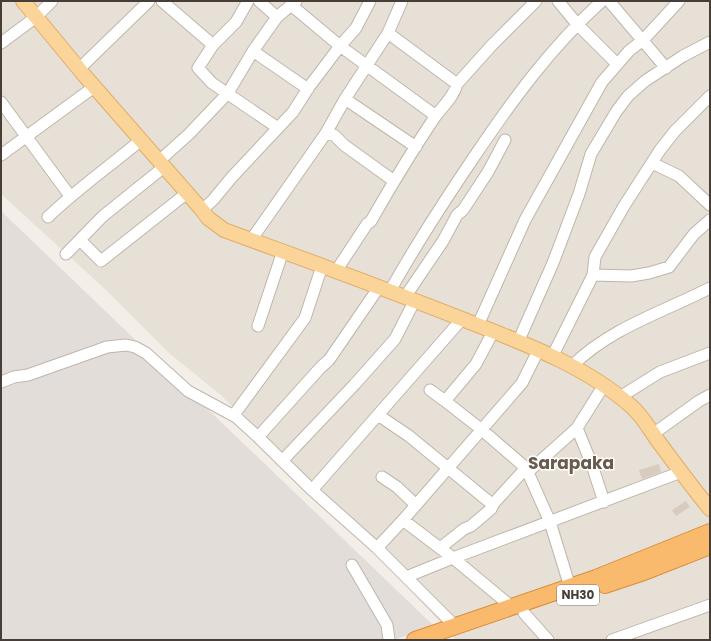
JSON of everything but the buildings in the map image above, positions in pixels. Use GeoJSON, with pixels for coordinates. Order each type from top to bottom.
{"type":"FeatureCollection","features":[{"type":"Feature","properties":{"kind":"highway"},"geometry":{"type":"LineString","coordinates":[[415,640],[455,626],[518,610],[570,587],[710,532]]}},
{"type":"Feature","properties":{"kind":"highway","name":"NH30"},"geometry":{"type":"LineString","coordinates":[[445,640],[518,610],[641,573],[710,546]]}},
{"type":"Feature","properties":{"kind":"main road"},"geometry":{"type":"LineString","coordinates":[[23,1],[79,69],[208,218],[224,230],[478,325],[572,366],[604,385],[633,407],[710,509]]}},
{"type":"Feature","properties":{"kind":"street"},"geometry":{"type":"LineString","coordinates":[[1,43],[36,17],[52,1]]}},
{"type":"Feature","properties":{"kind":"street"},"geometry":{"type":"LineString","coordinates":[[79,69],[149,1]]}},
{"type":"Feature","properties":{"kind":"street"},"geometry":{"type":"LineString","coordinates":[[162,1],[213,45]]}},
{"type":"Feature","properties":{"kind":"street"},"geometry":{"type":"LineString","coordinates":[[248,1],[236,22],[213,45],[198,68],[212,83],[278,128]]}},
{"type":"Feature","properties":{"kind":"street"},"geometry":{"type":"LineString","coordinates":[[259,1],[277,17]]}},
{"type":"Feature","properties":{"kind":"street"},"geometry":{"type":"LineString","coordinates":[[202,210],[213,200],[232,177],[293,112],[340,46],[356,28],[370,1]]}},
{"type":"Feature","properties":{"kind":"street"},"geometry":{"type":"LineString","coordinates":[[251,240],[326,133],[345,99],[388,33],[402,1]]}},
{"type":"Feature","properties":{"kind":"street"},"geometry":{"type":"LineString","coordinates":[[336,271],[367,224],[371,221],[394,181],[436,116],[455,91],[457,84],[492,45],[536,1]]}},
{"type":"Feature","properties":{"kind":"street"},"geometry":{"type":"LineString","coordinates":[[558,1],[577,24],[617,64]]}},
{"type":"Feature","properties":{"kind":"street"},"geometry":{"type":"LineString","coordinates":[[258,437],[329,360],[384,289],[413,250],[504,113],[535,72],[577,24],[602,1]]}},
{"type":"Feature","properties":{"kind":"street"},"geometry":{"type":"LineString","coordinates":[[609,1],[666,68]]}},
{"type":"Feature","properties":{"kind":"street"},"geometry":{"type":"LineString","coordinates":[[478,325],[525,220],[602,82],[617,64],[643,40],[679,1]]}},
{"type":"Feature","properties":{"kind":"street"},"geometry":{"type":"LineString","coordinates":[[66,254],[103,216],[162,164],[228,93],[253,51],[277,17],[294,3],[340,46],[436,116]]}},
{"type":"Feature","properties":{"kind":"street"},"geometry":{"type":"LineString","coordinates":[[388,33],[457,84]]}},
{"type":"Feature","properties":{"kind":"street"},"geometry":{"type":"LineString","coordinates":[[518,342],[553,264],[591,154],[616,112],[628,96],[645,81],[683,56],[710,42]]}},
{"type":"Feature","properties":{"kind":"street"},"geometry":{"type":"LineString","coordinates":[[253,51],[308,89]]}},
{"type":"Feature","properties":{"kind":"street"},"geometry":{"type":"LineString","coordinates":[[1,155],[94,86]]}},
{"type":"Feature","properties":{"kind":"street"},"geometry":{"type":"LineString","coordinates":[[552,357],[593,275],[595,257],[624,206],[652,162],[675,131],[710,96]]}},
{"type":"Feature","properties":{"kind":"street"},"geometry":{"type":"LineString","coordinates":[[345,99],[416,147]]}},
{"type":"Feature","properties":{"kind":"street"},"geometry":{"type":"LineString","coordinates":[[1,102],[70,196]]}},
{"type":"Feature","properties":{"kind":"street"},"geometry":{"type":"LineString","coordinates":[[326,133],[334,135],[344,145],[394,181]]}},
{"type":"Feature","properties":{"kind":"street"},"geometry":{"type":"LineString","coordinates":[[48,217],[70,196],[115,162],[140,140]]}},
{"type":"Feature","properties":{"kind":"street"},"geometry":{"type":"LineString","coordinates":[[282,462],[395,339],[410,299],[457,215],[463,210],[488,172],[505,140]]}},
{"type":"Feature","properties":{"kind":"street"},"geometry":{"type":"LineString","coordinates":[[652,162],[679,176],[710,205]]}},
{"type":"Feature","properties":{"kind":"street"},"geometry":{"type":"LineString","coordinates":[[80,240],[101,261],[187,193]]}},
{"type":"Feature","properties":{"kind":"street"},"geometry":{"type":"LineString","coordinates":[[593,275],[631,276],[649,273],[669,267],[694,234],[710,220]]}},
{"type":"Feature","properties":{"kind":"street"},"geometry":{"type":"LineString","coordinates":[[258,326],[283,251]]}},
{"type":"Feature","properties":{"kind":"street"},"geometry":{"type":"LineString","coordinates":[[236,418],[236,412],[305,318],[322,266]]}},
{"type":"Feature","properties":{"kind":"street"},"geometry":{"type":"LineString","coordinates":[[572,366],[582,356],[607,338],[710,288]]}},
{"type":"Feature","properties":{"kind":"street"},"geometry":{"type":"LineString","coordinates":[[312,490],[462,319]]}},
{"type":"Feature","properties":{"kind":"street"},"geometry":{"type":"LineString","coordinates":[[445,400],[476,364],[493,332]]}},
{"type":"Feature","properties":{"kind":"street"},"geometry":{"type":"LineString","coordinates":[[1,382],[14,377],[28,375],[108,347],[126,345],[135,347],[146,353],[188,391],[236,418],[258,437],[312,490],[377,548],[455,626]]}},
{"type":"Feature","properties":{"kind":"street"},"geometry":{"type":"LineString","coordinates":[[377,548],[404,520],[522,383],[538,351]]}},
{"type":"Feature","properties":{"kind":"street"},"geometry":{"type":"LineString","coordinates":[[620,397],[660,372],[710,353]]}},
{"type":"Feature","properties":{"kind":"street"},"geometry":{"type":"LineString","coordinates":[[440,548],[464,529],[471,526],[491,509],[493,505],[527,470],[577,428],[604,385]]}},
{"type":"Feature","properties":{"kind":"street"},"geometry":{"type":"LineString","coordinates":[[430,390],[445,400],[482,430],[527,470],[550,522],[570,587]]}},
{"type":"Feature","properties":{"kind":"street"},"geometry":{"type":"LineString","coordinates":[[653,434],[699,401],[710,395]]}},
{"type":"Feature","properties":{"kind":"street"},"geometry":{"type":"LineString","coordinates":[[378,415],[409,436],[493,505]]}},
{"type":"Feature","properties":{"kind":"street"},"geometry":{"type":"LineString","coordinates":[[577,428],[592,465],[604,502]]}},
{"type":"Feature","properties":{"kind":"street"},"geometry":{"type":"LineString","coordinates":[[406,577],[681,472]]}},
{"type":"Feature","properties":{"kind":"street"},"geometry":{"type":"LineString","coordinates":[[382,476],[397,487],[416,505]]}},
{"type":"Feature","properties":{"kind":"street"},"geometry":{"type":"LineString","coordinates":[[404,520],[518,610],[548,640]]}},
{"type":"Feature","properties":{"kind":"street"},"geometry":{"type":"LineString","coordinates":[[352,565],[386,625],[389,640]]}},
{"type":"Feature","properties":{"kind":"street"},"geometry":{"type":"LineString","coordinates":[[612,640],[710,605]]}},
{"type":"Feature","properties":{"kind":"shaded area"},"geometry":{"type":"Polygon","coordinates":[[[1,1],[710,1],[710,640],[456,640],[404,582],[345,525],[222,396],[169,353],[106,290],[1,194],[1,1]]]}},
{"type":"Feature","properties":{"kind":"shaded area"},"geometry":{"type":"Polygon","coordinates":[[[1,211],[434,626],[394,640],[1,640],[1,211]]]}},
{"type":"Feature","properties":{"kind":"district","name":"Sarapaka"},"geometry":{"type":"Point","coordinates":[571,463]}}]}
